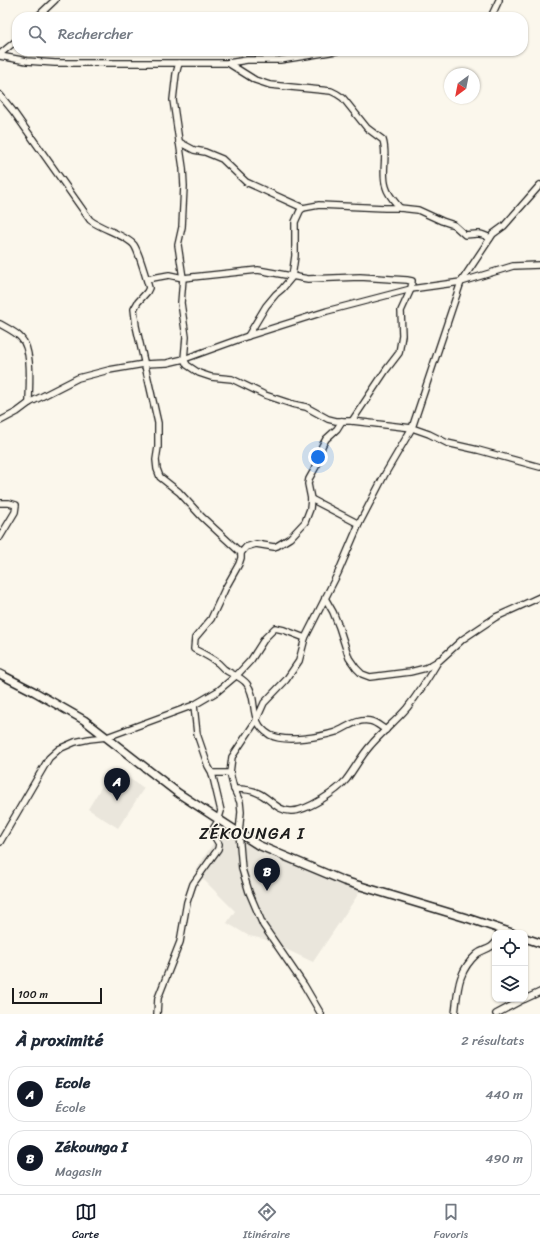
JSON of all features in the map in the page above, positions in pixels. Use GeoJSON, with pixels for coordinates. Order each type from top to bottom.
{"type":"FeatureCollection","features":[{"type":"Feature","properties":{"kind":"street"},"geometry":{"type":"LineString","coordinates":[[42,12],[55,0]]}},
{"type":"Feature","properties":{"kind":"street"},"geometry":{"type":"LineString","coordinates":[[493,12],[499,0]]}},
{"type":"Feature","properties":{"kind":"street"},"geometry":{"type":"LineString","coordinates":[[0,55],[12,44]]}},
{"type":"Feature","properties":{"kind":"street"},"geometry":{"type":"LineString","coordinates":[[0,55],[27,61],[55,63],[154,64],[228,63],[247,60],[280,60],[305,56]]}},
{"type":"Feature","properties":{"kind":"street"},"geometry":{"type":"LineString","coordinates":[[179,63],[172,100],[183,168],[184,186],[182,227],[178,245],[183,278],[181,303],[186,337],[184,359],[190,368],[211,377],[232,379],[272,397],[292,404],[306,406],[328,418],[342,421],[352,420],[412,428],[447,443],[540,467]]}},
{"type":"Feature","properties":{"kind":"street"},"geometry":{"type":"LineString","coordinates":[[228,63],[255,80],[270,85],[331,91],[343,98],[368,128],[383,140],[385,152],[384,176],[386,188],[400,208]]}},
{"type":"Feature","properties":{"kind":"street"},"geometry":{"type":"LineString","coordinates":[[0,95],[13,111],[90,220],[135,246],[147,279],[148,288],[147,292],[134,309],[136,326],[158,423],[156,464],[160,476],[179,492],[202,517],[241,553]]}},
{"type":"Feature","properties":{"kind":"street"},"geometry":{"type":"LineString","coordinates":[[179,142],[194,150],[205,152],[222,159],[246,182],[303,208]]}},
{"type":"Feature","properties":{"kind":"street"},"geometry":{"type":"LineString","coordinates":[[321,1014],[299,978],[263,925],[249,892],[242,868],[239,834],[241,812],[240,802],[234,789],[230,773],[232,757],[256,721],[261,708],[267,699],[286,680],[299,661],[305,638],[338,573],[358,524],[412,428],[461,282],[493,234],[504,226],[540,185]]}},
{"type":"Feature","properties":{"kind":"street"},"geometry":{"type":"LineString","coordinates":[[248,336],[266,306],[292,277],[296,256],[295,222],[303,208],[319,204],[400,208],[424,212],[454,225],[465,235],[476,233],[483,234],[490,238]]}},
{"type":"Feature","properties":{"kind":"street"},"geometry":{"type":"LineString","coordinates":[[0,421],[17,412],[29,403],[78,378],[109,370],[144,364],[167,363],[184,359],[248,336],[327,311],[411,289],[461,282],[513,266],[540,265]]}},
{"type":"Feature","properties":{"kind":"street"},"geometry":{"type":"LineString","coordinates":[[147,279],[169,275],[183,278],[258,270],[292,277],[353,277],[412,281],[411,289],[401,311],[402,335],[399,353],[352,420]]}},
{"type":"Feature","properties":{"kind":"street"},"geometry":{"type":"LineString","coordinates":[[0,324],[22,338],[30,365],[29,403]]}},
{"type":"Feature","properties":{"kind":"street"},"geometry":{"type":"LineString","coordinates":[[342,421],[337,429],[326,439],[322,446],[318,463],[309,479],[308,484],[311,499],[310,510],[305,522],[290,538],[274,547],[256,544],[246,546],[241,553],[242,558],[211,619],[198,635],[194,643],[194,649],[229,672],[237,675],[248,685],[252,694],[256,721],[270,734],[280,738],[310,738],[336,732],[353,723],[364,721],[375,723],[386,730]]}},
{"type":"Feature","properties":{"kind":"street"},"geometry":{"type":"LineString","coordinates":[[311,499],[358,524]]}},
{"type":"Feature","properties":{"kind":"street"},"geometry":{"type":"LineString","coordinates":[[0,503],[16,505],[14,512],[0,537]]}},
{"type":"Feature","properties":{"kind":"street"},"geometry":{"type":"LineString","coordinates":[[325,598],[333,612],[349,658],[356,668],[367,677],[410,672],[426,668],[440,660],[463,639],[496,617],[540,597]]}},
{"type":"Feature","properties":{"kind":"street"},"geometry":{"type":"LineString","coordinates":[[0,842],[49,758],[59,749],[75,742],[89,739],[107,738],[194,705],[218,691],[237,675],[251,660],[265,638],[275,628],[305,638]]}},
{"type":"Feature","properties":{"kind":"street"},"geometry":{"type":"LineString","coordinates":[[234,789],[251,790],[259,793],[281,809],[291,812],[297,811],[328,795],[346,780],[364,754],[406,709],[425,684],[440,660]]}},
{"type":"Feature","properties":{"kind":"street"},"geometry":{"type":"LineString","coordinates":[[0,674],[84,720],[178,793],[218,821],[270,851],[344,881],[470,919],[497,930]]}},
{"type":"Feature","properties":{"kind":"street"},"geometry":{"type":"LineString","coordinates":[[157,1014],[158,998],[180,942],[187,902],[193,884],[218,849],[219,844],[214,836],[213,829],[218,821],[221,811],[212,773],[205,760],[197,734],[194,705]]}},
{"type":"Feature","properties":{"kind":"street"},"geometry":{"type":"LineString","coordinates":[[212,773],[230,773]]}},
{"type":"Feature","properties":{"kind":"street"},"geometry":{"type":"LineString","coordinates":[[528,939],[540,943]]}},
{"type":"Feature","properties":{"kind":"street"},"geometry":{"type":"LineString","coordinates":[[455,1014],[459,980],[476,956],[480,952],[492,946]]}},
{"type":"Feature","properties":{"kind":"street"},"geometry":{"type":"LineString","coordinates":[[528,998],[540,992]]}},
{"type":"Feature","properties":{"kind":"street"},"geometry":{"type":"LineString","coordinates":[[496,1014],[519,1002]]}},
{"type":"Feature","properties":{"kind":"shaded area"},"geometry":{"type":"Polygon","coordinates":[[[113,768],[144,788],[118,828],[88,809],[113,768]]]}},
{"type":"Feature","properties":{"kind":"shaded area"},"geometry":{"type":"Polygon","coordinates":[[[225,825],[239,833],[363,887],[313,962],[264,939],[249,936],[227,923],[235,911],[195,871],[225,825]]]}},
{"type":"Feature","properties":{"kind":"place","name":"Ecole"},"geometry":{"type":"Point","coordinates":[117,801]}},
{"type":"Feature","properties":{"kind":"place","name":"Zékounga I"},"geometry":{"type":"Point","coordinates":[267,891]}},
{"type":"Feature","properties":{"kind":"district","name":"ZÉKOUNGA I"},"geometry":{"type":"Point","coordinates":[252,833]}}]}
